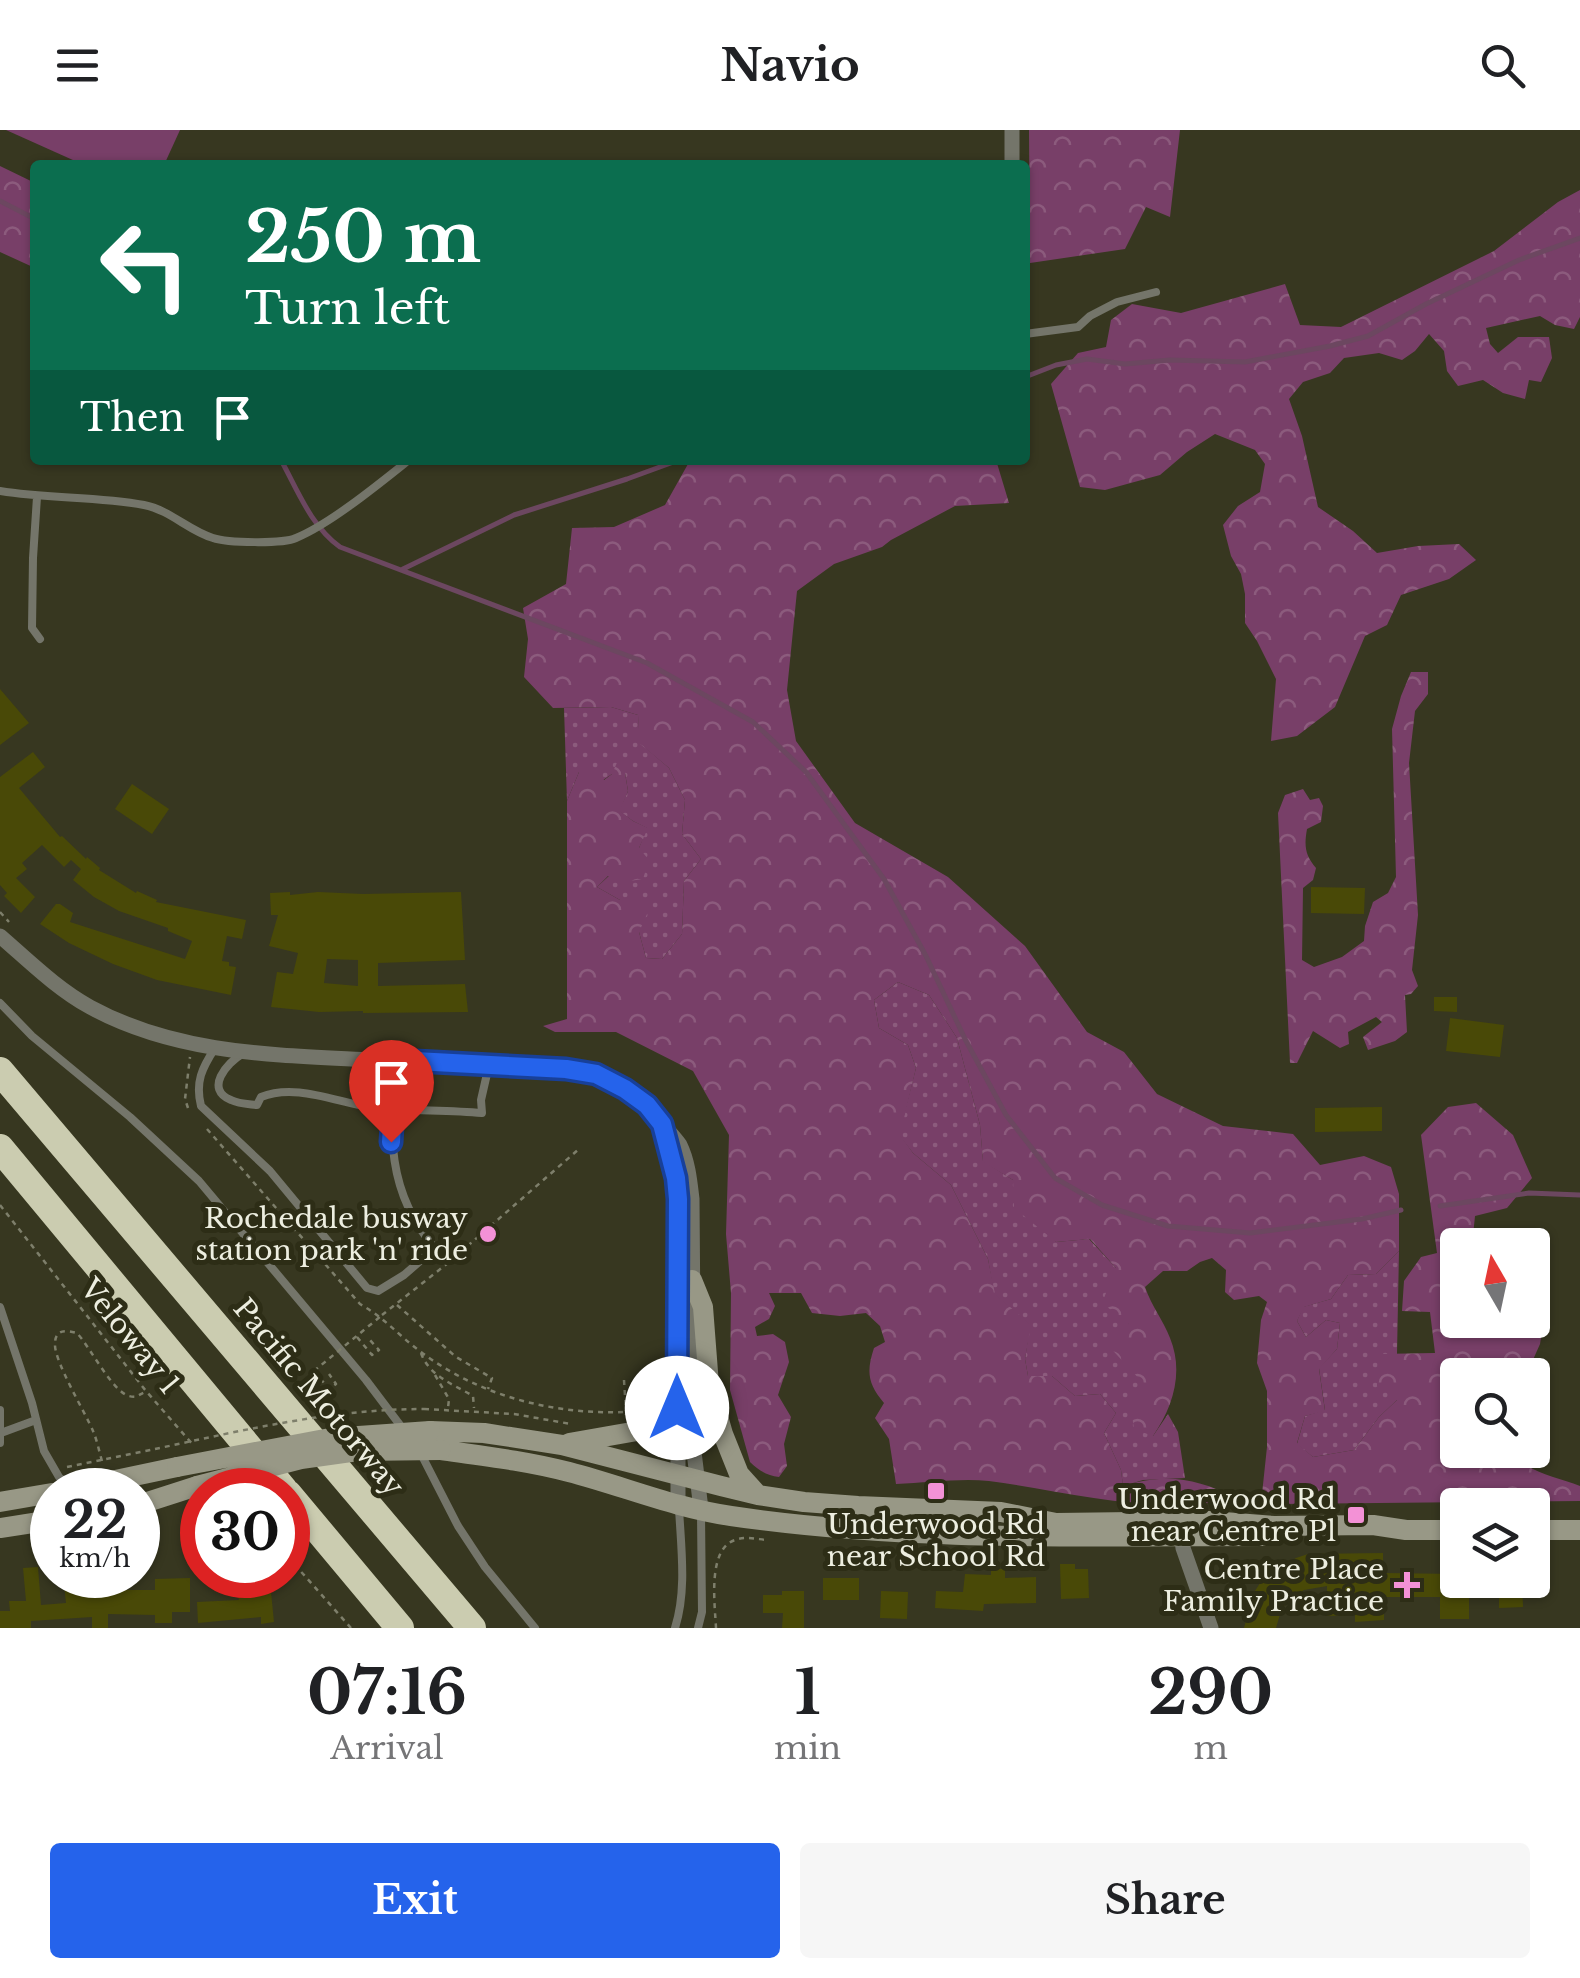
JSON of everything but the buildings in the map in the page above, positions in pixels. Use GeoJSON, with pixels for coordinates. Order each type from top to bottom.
{"type":"FeatureCollection","features":[{"type":"Feature","properties":{"kind":"highway","name":"Pacific Motorway"},"geometry":{"type":"LineString","coordinates":[[0,1071],[472,1628]]}},
{"type":"Feature","properties":{"kind":"highway"},"geometry":{"type":"LineString","coordinates":[[0,1148],[266,1468]]}},
{"type":"Feature","properties":{"kind":"highway"},"geometry":{"type":"LineString","coordinates":[[310,1521],[400,1628]]}},
{"type":"Feature","properties":{"kind":"main road"},"geometry":{"type":"LineString","coordinates":[[692,1280],[703,1307],[709,1385],[723,1434],[740,1474],[758,1495]]}},
{"type":"Feature","properties":{"kind":"main road"},"geometry":{"type":"LineString","coordinates":[[562,1444],[660,1427],[669,1423],[677,1408]]}},
{"type":"Feature","properties":{"kind":"main road"},"geometry":{"type":"LineString","coordinates":[[160,1498],[272,1464],[484,1434],[562,1444],[758,1495],[858,1506],[1001,1512],[1056,1523],[1366,1537],[1406,1530],[1440,1530]]}},
{"type":"Feature","properties":{"kind":"main road"},"geometry":{"type":"LineString","coordinates":[[160,1471],[330,1438],[436,1441],[534,1463],[678,1505],[734,1516],[940,1534],[1045,1537],[1180,1529]]}},
{"type":"Feature","properties":{"kind":"main road"},"geometry":{"type":"LineString","coordinates":[[0,1502],[30,1497]]}},
{"type":"Feature","properties":{"kind":"main road"},"geometry":{"type":"LineString","coordinates":[[0,1528],[30,1523]]}},
{"type":"Feature","properties":{"kind":"main road"},"geometry":{"type":"LineString","coordinates":[[1550,1530],[1580,1530]]}},
{"type":"Feature","properties":{"kind":"street"},"geometry":{"type":"LineString","coordinates":[[1012,130],[1012,160]]}},
{"type":"Feature","properties":{"kind":"street"},"geometry":{"type":"LineString","coordinates":[[0,936],[55,984],[90,1007],[164,1038],[245,1052],[566,1069],[596,1074],[647,1105],[680,1146],[692,1199],[694,1452],[678,1505]]}},
{"type":"Feature","properties":{"kind":"street"},"geometry":{"type":"LineString","coordinates":[[662,1124],[678,1199],[677,1408],[687,1477],[701,1509]]}},
{"type":"Feature","properties":{"kind":"street"},"geometry":{"type":"LineString","coordinates":[[1180,1529],[1210,1628]]}},
{"type":"Feature","properties":{"kind":"lane"},"geometry":{"type":"LineString","coordinates":[[1030,333],[1078,328],[1090,316],[1117,302],[1156,292]]}},
{"type":"Feature","properties":{"kind":"lane"},"geometry":{"type":"LineString","coordinates":[[0,491],[147,506],[213,538],[268,542],[293,540],[402,465]]}},
{"type":"Feature","properties":{"kind":"lane"},"geometry":{"type":"LineString","coordinates":[[37,497],[32,628],[40,639]]}},
{"type":"Feature","properties":{"kind":"lane"},"geometry":{"type":"LineString","coordinates":[[0,1003],[32,1036],[200,1181],[417,1447],[458,1526],[534,1628]]}},
{"type":"Feature","properties":{"kind":"lane"},"geometry":{"type":"LineString","coordinates":[[215,1048],[198,1080],[201,1106],[270,1171],[367,1288],[378,1290],[435,1248],[416,1224],[398,1180],[391,1142],[396,1060]]}},
{"type":"Feature","properties":{"kind":"lane"},"geometry":{"type":"LineString","coordinates":[[245,1052],[230,1062],[219,1082],[228,1100],[257,1105],[261,1096],[272,1092],[312,1094],[392,1109],[482,1113],[489,1065]]}},
{"type":"Feature","properties":{"kind":"lane"},"geometry":{"type":"LineString","coordinates":[[0,1307],[53,1468]]}},
{"type":"Feature","properties":{"kind":"lane"},"geometry":{"type":"LineString","coordinates":[[0,1410],[1,1438],[36,1420]]}},
{"type":"Feature","properties":{"kind":"lane"},"geometry":{"type":"LineString","coordinates":[[675,1628],[681,1588],[678,1505]]}},
{"type":"Feature","properties":{"kind":"lane"},"geometry":{"type":"LineString","coordinates":[[698,1628],[702,1612],[701,1509]]}},
{"type":"Feature","properties":{"kind":"path"},"geometry":{"type":"LineString","coordinates":[[188,1107],[186,1080],[190,1056]]}},
{"type":"Feature","properties":{"kind":"path"},"geometry":{"type":"LineString","coordinates":[[200,1121],[360,1304],[381,1316],[420,1352],[488,1390],[565,1410],[626,1412]]}},
{"type":"Feature","properties":{"kind":"path"},"geometry":{"type":"LineString","coordinates":[[328,1374],[336,1384],[329,1389],[314,1371],[448,1264],[580,1149]]}},
{"type":"Feature","properties":{"kind":"path","name":"Veloway 1"},"geometry":{"type":"LineString","coordinates":[[0,1206],[198,1451]]}},
{"type":"Feature","properties":{"kind":"path"},"geometry":{"type":"LineString","coordinates":[[396,1304],[456,1357],[492,1378],[488,1390]]}},
{"type":"Feature","properties":{"kind":"path"},"geometry":{"type":"LineString","coordinates":[[102,1461],[94,1433],[56,1354],[56,1337],[61,1331],[77,1333],[118,1389],[129,1396],[146,1391]]}},
{"type":"Feature","properties":{"kind":"path"},"geometry":{"type":"LineString","coordinates":[[356,1336],[372,1355],[378,1350],[369,1338]]}},
{"type":"Feature","properties":{"kind":"path"},"geometry":{"type":"LineString","coordinates":[[420,1352],[434,1374],[473,1396],[474,1411]]}},
{"type":"Feature","properties":{"kind":"path"},"geometry":{"type":"LineString","coordinates":[[434,1374],[449,1398],[448,1410]]}},
{"type":"Feature","properties":{"kind":"path"},"geometry":{"type":"LineString","coordinates":[[624,1380],[627,1422]]}},
{"type":"Feature","properties":{"kind":"path"},"geometry":{"type":"LineString","coordinates":[[66,1467],[347,1412],[474,1411],[576,1424]]}},
{"type":"Feature","properties":{"kind":"path"},"geometry":{"type":"LineString","coordinates":[[716,1628],[715,1567],[720,1554],[728,1542],[736,1539],[765,1540]]}},
{"type":"Feature","properties":{"kind":"path"},"geometry":{"type":"LineString","coordinates":[[310,1582],[351,1628]]}},
{"type":"Feature","properties":{"kind":"green space"},"geometry":{"type":"Polygon","coordinates":[[[6,130],[180,130],[166,160],[73,160],[6,130]]]}},
{"type":"Feature","properties":{"kind":"green space"},"geometry":{"type":"Polygon","coordinates":[[[1029,130],[1180,130],[1170,217],[1146,207],[1125,249],[1030,263],[1029,130]]]}},
{"type":"Feature","properties":{"kind":"green space"},"geometry":{"type":"Polygon","coordinates":[[[0,166],[30,181],[30,266],[0,252],[0,166]]]}},
{"type":"Feature","properties":{"kind":"green space"},"geometry":{"type":"Polygon","coordinates":[[[1580,190],[1580,317],[1574,329],[1555,325],[1540,316],[1486,328],[1490,344],[1498,353],[1518,337],[1549,337],[1552,358],[1541,382],[1529,380],[1525,399],[1503,393],[1483,380],[1458,386],[1447,371],[1444,351],[1429,334],[1402,360],[1379,353],[1344,358],[1330,373],[1303,382],[1289,399],[1318,507],[1377,553],[1459,544],[1476,560],[1449,579],[1401,595],[1387,625],[1365,636],[1335,707],[1297,736],[1271,741],[1276,679],[1245,623],[1241,574],[1231,556],[1223,525],[1238,506],[1260,492],[1265,464],[1255,450],[1215,434],[1160,475],[1105,490],[1080,487],[1051,384],[1078,353],[1106,347],[1111,320],[1132,304],[1181,313],[1285,284],[1300,325],[1341,327],[1494,251],[1580,190]]]}},
{"type":"Feature","properties":{"kind":"green space"},"geometry":{"type":"Polygon","coordinates":[[[687,465],[998,465],[1009,503],[955,506],[882,547],[834,564],[797,591],[787,690],[796,741],[855,823],[948,877],[1025,946],[1087,1032],[1124,1052],[1157,1094],[1223,1126],[1293,1134],[1320,1165],[1364,1156],[1391,1167],[1399,1194],[1399,1251],[1376,1274],[1348,1275],[1331,1299],[1304,1307],[1297,1321],[1306,1337],[1326,1320],[1340,1323],[1337,1349],[1319,1369],[1325,1411],[1305,1416],[1297,1443],[1313,1457],[1354,1450],[1397,1400],[1377,1386],[1378,1354],[1435,1353],[1430,1312],[1402,1311],[1404,1281],[1421,1257],[1437,1253],[1421,1135],[1448,1107],[1476,1103],[1513,1135],[1532,1178],[1507,1208],[1475,1216],[1474,1228],[1440,1228],[1440,1338],[1541,1338],[1540,1344],[1534,1358],[1440,1358],[1440,1468],[1532,1468],[1580,1486],[1580,1501],[1550,1501],[1550,1488],[1440,1488],[1440,1502],[1278,1504],[1262,1494],[1267,1391],[1257,1363],[1261,1320],[1267,1302],[1259,1296],[1234,1300],[1225,1292],[1226,1270],[1212,1258],[1187,1271],[1163,1271],[1145,1287],[1170,1338],[1176,1376],[1171,1401],[1153,1436],[1134,1429],[1129,1395],[1142,1382],[1105,1342],[1129,1324],[1102,1303],[1116,1268],[1090,1239],[1056,1242],[1014,1208],[1013,1180],[983,1162],[980,1125],[957,1038],[929,995],[898,982],[874,1000],[879,1028],[908,1045],[916,1068],[900,1135],[913,1153],[951,1185],[988,1259],[995,1294],[1031,1325],[1025,1359],[1028,1376],[1052,1376],[1075,1396],[1100,1394],[1116,1413],[1104,1433],[1121,1470],[1123,1486],[1181,1480],[1236,1498],[1143,1504],[989,1481],[896,1484],[889,1439],[875,1418],[884,1403],[870,1377],[874,1348],[885,1342],[880,1326],[866,1313],[812,1313],[801,1293],[769,1293],[775,1306],[769,1319],[755,1327],[757,1336],[773,1334],[785,1342],[789,1362],[778,1395],[791,1417],[784,1444],[787,1466],[779,1477],[750,1462],[730,1390],[731,1293],[726,1234],[729,1135],[693,1071],[616,1032],[555,1032],[543,1026],[567,1019],[567,801],[579,772],[597,769],[604,780],[612,774],[619,758],[630,759],[625,773],[628,791],[620,811],[648,828],[639,848],[649,860],[643,879],[622,882],[608,876],[597,887],[620,900],[633,894],[652,903],[639,932],[646,958],[662,959],[682,934],[684,881],[701,859],[682,834],[685,800],[669,768],[639,743],[638,715],[611,707],[553,708],[524,677],[528,639],[523,608],[566,584],[572,528],[614,527],[665,505],[687,465]]]}},
{"type":"Feature","properties":{"kind":"green space"},"geometry":{"type":"Polygon","coordinates":[[[1411,672],[1428,672],[1428,694],[1415,711],[1409,763],[1418,915],[1412,970],[1418,986],[1405,995],[1407,1032],[1395,1041],[1368,1050],[1363,1037],[1382,1022],[1376,1017],[1348,1032],[1349,1044],[1340,1048],[1313,1031],[1297,1063],[1290,1063],[1278,813],[1285,795],[1303,789],[1310,800],[1319,798],[1323,806],[1321,822],[1307,829],[1308,854],[1316,868],[1313,880],[1303,888],[1302,960],[1314,967],[1342,957],[1364,941],[1373,902],[1388,893],[1396,877],[1392,729],[1411,672]]]}},
{"type":"Feature","properties":{"kind":"green space"},"geometry":{"type":"Polygon","coordinates":[[[611,707],[638,715],[640,743],[669,768],[685,800],[682,834],[701,859],[684,881],[682,934],[662,959],[646,958],[639,932],[620,900],[597,887],[639,848],[647,828],[619,811],[628,791],[625,773],[603,780],[579,772],[567,801],[564,708],[611,707]]]}},
{"type":"Feature","properties":{"kind":"green space"},"geometry":{"type":"Polygon","coordinates":[[[898,982],[929,995],[957,1038],[980,1125],[983,1161],[1013,1180],[1056,1242],[1089,1239],[1116,1268],[1129,1324],[1127,1364],[1143,1382],[1153,1436],[1168,1414],[1178,1432],[1185,1478],[1143,1480],[1123,1486],[1121,1470],[1104,1433],[1116,1413],[1100,1394],[1075,1396],[1052,1376],[1028,1376],[1025,1359],[1030,1325],[994,1294],[988,1259],[951,1185],[913,1153],[899,1135],[916,1068],[908,1045],[879,1028],[874,1000],[898,982]]]}},
{"type":"Feature","properties":{"kind":"green space"},"geometry":{"type":"Polygon","coordinates":[[[1399,1251],[1397,1354],[1378,1354],[1398,1399],[1354,1450],[1313,1457],[1297,1444],[1305,1416],[1325,1410],[1319,1368],[1337,1349],[1340,1323],[1326,1320],[1306,1337],[1297,1321],[1303,1307],[1331,1299],[1348,1275],[1376,1274],[1399,1251]]]}},
{"type":"Feature","properties":{"kind":"waterway"},"geometry":{"type":"LineString","coordinates":[[0,201],[30,216]]}},
{"type":"Feature","properties":{"kind":"waterway"},"geometry":{"type":"LineString","coordinates":[[1030,375],[1087,359],[1125,364],[1170,360],[1245,362],[1330,346],[1368,336],[1519,260],[1580,238]]}},
{"type":"Feature","properties":{"kind":"waterway"},"geometry":{"type":"LineString","coordinates":[[284,465],[313,518],[340,547],[647,663],[753,722],[806,772],[884,879],[1006,1115],[1055,1178],[1102,1205],[1168,1226],[1250,1233],[1362,1219],[1401,1210]]}},
{"type":"Feature","properties":{"kind":"waterway"},"geometry":{"type":"LineString","coordinates":[[403,569],[514,515],[665,465]]}},
{"type":"Feature","properties":{"kind":"waterway"},"geometry":{"type":"LineString","coordinates":[[1440,1206],[1529,1193],[1580,1195]]}},
{"type":"Feature","properties":{"kind":"place","name":"Rochedale busway station park 'n' ride"},"geometry":{"type":"Point","coordinates":[488,1234]}},
{"type":"Feature","properties":{"kind":"place","name":"Underwood Rd near School Rd"},"geometry":{"type":"Point","coordinates":[936,1491]}},
{"type":"Feature","properties":{"kind":"place","name":"Underwood Rd near Centre Pl"},"geometry":{"type":"Point","coordinates":[1356,1515]}},
{"type":"Feature","properties":{"kind":"place","name":"Centre Place Family Practice"},"geometry":{"type":"Point","coordinates":[1407,1585]}},
{"type":"Feature","properties":{"kind":"route"},"geometry":{"type":"LineString","coordinates":[[391,1142],[396,1060],[596,1074],[647,1105],[662,1124],[676,1178],[677,1408]]}}]}
